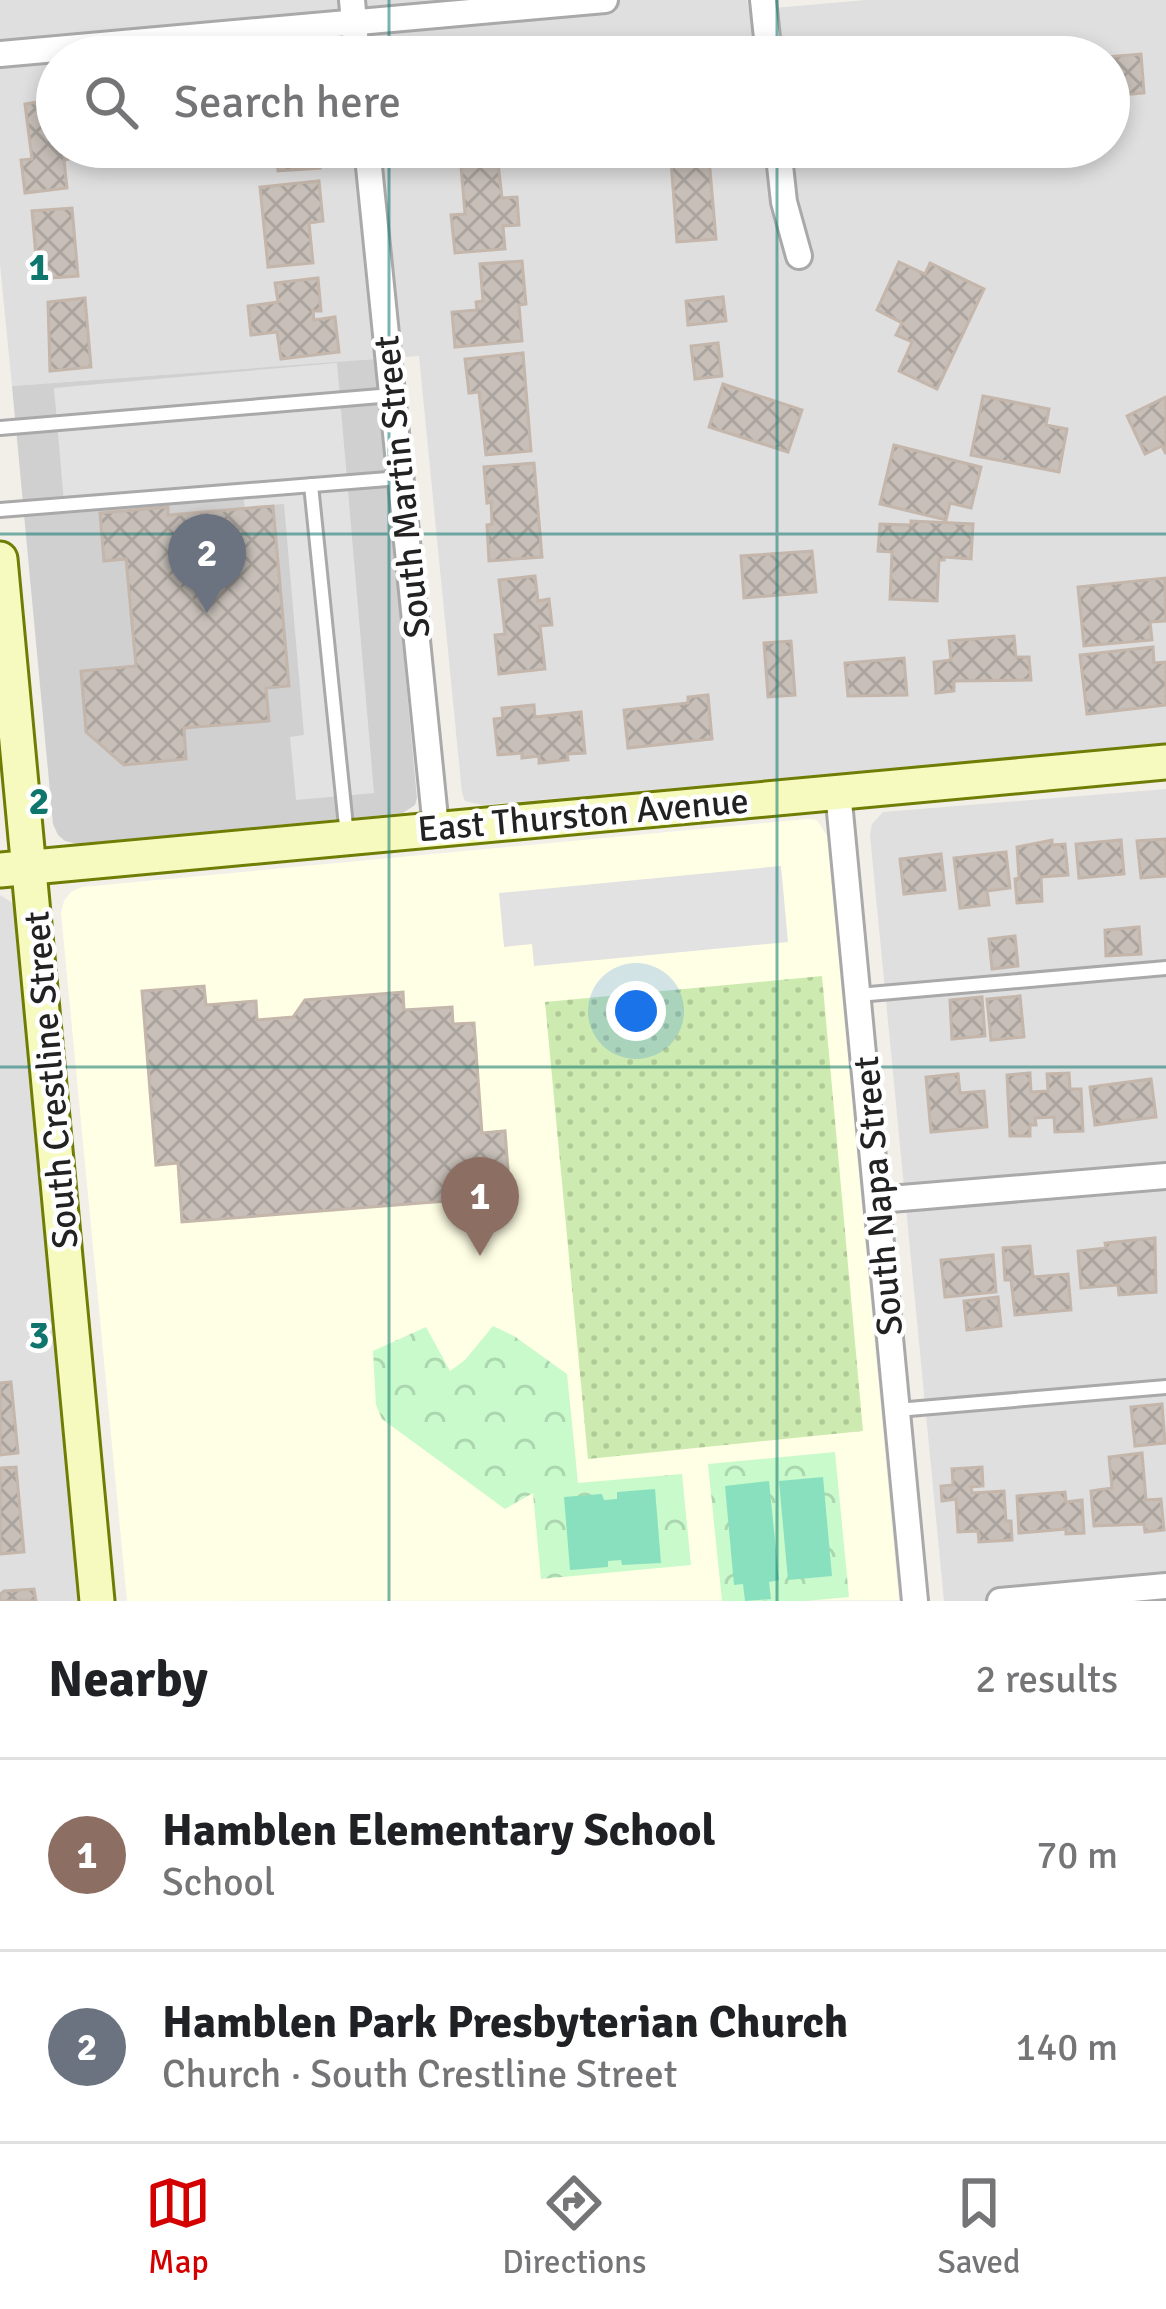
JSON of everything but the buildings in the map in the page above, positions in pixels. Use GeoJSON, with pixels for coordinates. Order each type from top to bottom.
{"type":"FeatureCollection","features":[{"type":"Feature","properties":{"kind":"street"},"geometry":{"type":"LineString","coordinates":[[151,36],[353,12],[605,0]]}},
{"type":"Feature","properties":{"kind":"street"},"geometry":{"type":"LineString","coordinates":[[763,0],[767,36]]}},
{"type":"Feature","properties":{"kind":"street"},"geometry":{"type":"LineString","coordinates":[[0,54],[36,50]]}},
{"type":"Feature","properties":{"kind":"street","name":"South Martin Street"},"geometry":{"type":"LineString","coordinates":[[369,168],[436,828]]}},
{"type":"Feature","properties":{"kind":"street"},"geometry":{"type":"LineString","coordinates":[[780,168],[799,256]]}},
{"type":"Feature","properties":{"kind":"street","name":"South Crestline Street"},"geometry":{"type":"LineString","coordinates":[[0,559],[15,868],[98,1601]]}},
{"type":"Feature","properties":{"kind":"street","name":"East Thurston Avenue"},"geometry":{"type":"LineString","coordinates":[[15,868],[1166,762]]}},
{"type":"Feature","properties":{"kind":"street","name":"South Napa Street"},"geometry":{"type":"LineString","coordinates":[[838,790],[915,1601]]}},
{"type":"Feature","properties":{"kind":"street"},"geometry":{"type":"LineString","coordinates":[[878,1200],[1166,1175]]}},
{"type":"Feature","properties":{"kind":"street"},"geometry":{"type":"LineString","coordinates":[[1000,1601],[1166,1586]]}},
{"type":"Feature","properties":{"kind":"lane"},"geometry":{"type":"LineString","coordinates":[[0,428],[392,395]]}},
{"type":"Feature","properties":{"kind":"lane"},"geometry":{"type":"LineString","coordinates":[[0,510],[400,478]]}},
{"type":"Feature","properties":{"kind":"lane"},"geometry":{"type":"LineString","coordinates":[[311,485],[347,836]]}},
{"type":"Feature","properties":{"kind":"lane"},"geometry":{"type":"LineString","coordinates":[[858,995],[1166,968]]}},
{"type":"Feature","properties":{"kind":"lane"},"geometry":{"type":"LineString","coordinates":[[897,1410],[1166,1388]]}},
{"type":"Feature","properties":{"kind":"shaded area"},"geometry":{"type":"Polygon","coordinates":[[[0,0],[747,0],[749,10],[866,0],[1166,0],[1166,744],[482,805],[465,801],[419,356],[12,386],[0,264],[0,0]]]}},
{"type":"Feature","properties":{"kind":"shaded area"},"geometry":{"type":"Polygon","coordinates":[[[376,359],[415,805],[403,813],[78,844],[65,841],[53,824],[12,386],[376,359]]]}},
{"type":"Feature","properties":{"kind":"shaded area"},"geometry":{"type":"Polygon","coordinates":[[[337,363],[374,793],[296,800],[290,737],[304,735],[284,504],[245,507],[243,498],[65,514],[54,388],[337,363]]]}},
{"type":"Feature","properties":{"kind":"shaded area"},"geometry":{"type":"Polygon","coordinates":[[[1166,789],[1166,1601],[944,1601],[872,824],[883,812],[1166,789]]]}},
{"type":"Feature","properties":{"kind":"shaded area"},"geometry":{"type":"Polygon","coordinates":[[[817,820],[827,836],[899,1600],[127,1601],[61,913],[71,892],[82,887],[817,820]]]}},
{"type":"Feature","properties":{"kind":"shaded area"},"geometry":{"type":"Polygon","coordinates":[[[781,866],[788,942],[534,966],[532,944],[504,947],[499,893],[781,866]]]}},
{"type":"Feature","properties":{"kind":"shaded area"},"geometry":{"type":"Polygon","coordinates":[[[0,895],[14,904],[17,913],[83,1601],[0,1601],[0,895]]]}},
{"type":"Feature","properties":{"kind":"green space"},"geometry":{"type":"Polygon","coordinates":[[[822,976],[863,1431],[588,1459],[545,1002],[822,976]]]}},
{"type":"Feature","properties":{"kind":"green space"},"geometry":{"type":"Polygon","coordinates":[[[493,1326],[567,1374],[578,1483],[682,1474],[691,1565],[541,1579],[533,1493],[505,1509],[382,1419],[376,1405],[373,1351],[426,1327],[450,1371],[493,1326]]]}},
{"type":"Feature","properties":{"kind":"green space"},"geometry":{"type":"Polygon","coordinates":[[[835,1452],[849,1597],[722,1601],[708,1464],[835,1452]]]}},
{"type":"Feature","properties":{"kind":"green space"},"geometry":{"type":"Polygon","coordinates":[[[823,1477],[832,1576],[788,1580],[779,1481],[823,1477]]]}},
{"type":"Feature","properties":{"kind":"green space"},"geometry":{"type":"Polygon","coordinates":[[[769,1481],[779,1580],[769,1582],[771,1599],[745,1601],[743,1584],[734,1585],[725,1486],[769,1481]]]}},
{"type":"Feature","properties":{"kind":"green space"},"geometry":{"type":"Polygon","coordinates":[[[655,1489],[661,1563],[608,1561],[608,1567],[570,1570],[564,1497],[602,1494],[604,1500],[617,1499],[617,1492],[655,1489]]]}},
{"type":"Feature","properties":{"kind":"place","name":"Hamblen Park Presbyterian Church"},"geometry":{"type":"Point","coordinates":[207,613]}},
{"type":"Feature","properties":{"kind":"place","name":"Hamblen Elementary School"},"geometry":{"type":"Point","coordinates":[480,1256]}}]}
